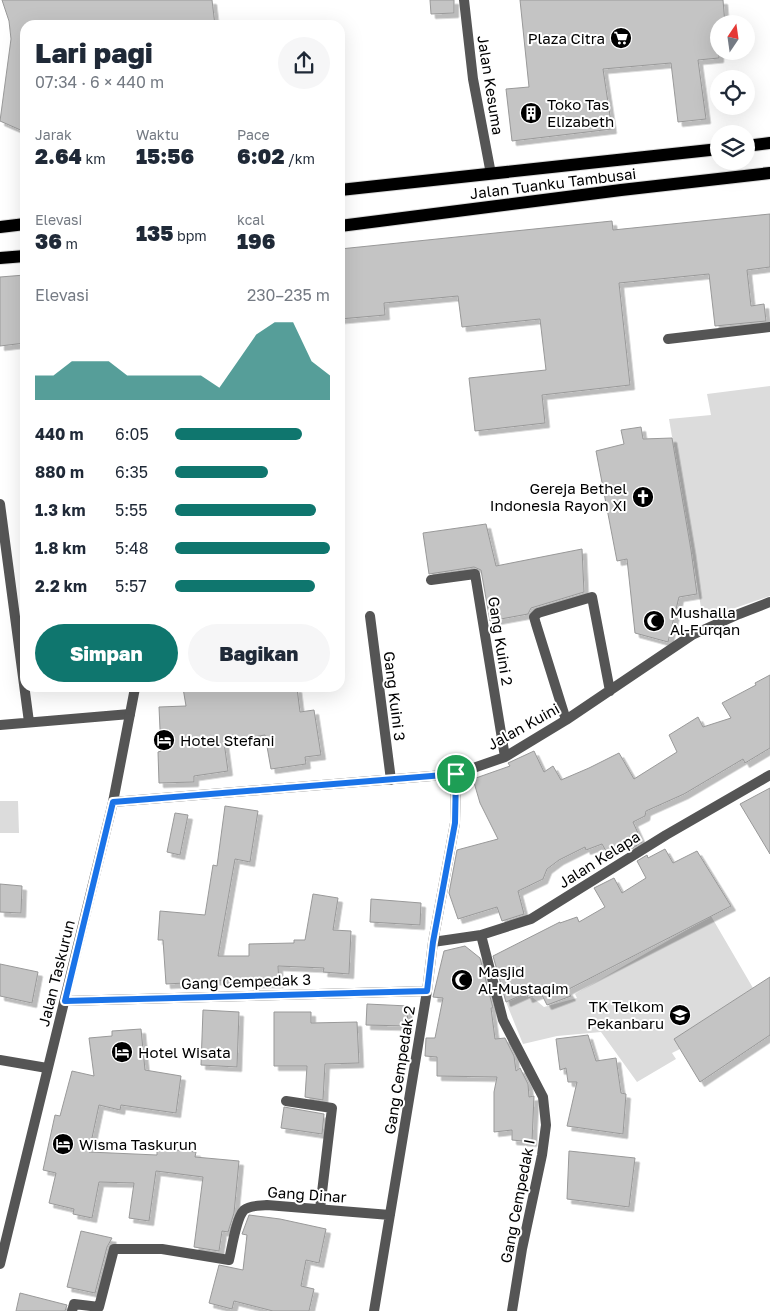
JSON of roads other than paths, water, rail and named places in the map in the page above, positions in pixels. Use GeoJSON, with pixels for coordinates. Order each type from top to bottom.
{"type":"FeatureCollection","features":[{"type":"Feature","properties":{"kind":"main road"},"geometry":{"type":"LineString","coordinates":[[755,145],[770,143]]}},
{"type":"Feature","properties":{"kind":"main road","name":"Jalan Tuanku Tambusai"},"geometry":{"type":"LineString","coordinates":[[345,189],[710,150]]}},
{"type":"Feature","properties":{"kind":"main road","name":"Jalan Tuanku Tambusai"},"geometry":{"type":"LineString","coordinates":[[345,225],[770,173]]}},
{"type":"Feature","properties":{"kind":"main road"},"geometry":{"type":"LineString","coordinates":[[0,227],[20,225]]}},
{"type":"Feature","properties":{"kind":"main road"},"geometry":{"type":"LineString","coordinates":[[0,258],[20,256]]}},
{"type":"Feature","properties":{"kind":"street","name":"Jalan Kesuma"},"geometry":{"type":"LineString","coordinates":[[464,0],[474,78],[491,174]]}},
{"type":"Feature","properties":{"kind":"street"},"geometry":{"type":"LineString","coordinates":[[668,339],[770,328]]}},
{"type":"Feature","properties":{"kind":"street"},"geometry":{"type":"LineString","coordinates":[[0,504],[20,654]]}},
{"type":"Feature","properties":{"kind":"street","name":"Gang Kuini 2"},"geometry":{"type":"LineString","coordinates":[[431,580],[475,574],[505,757]]}},
{"type":"Feature","properties":{"kind":"street"},"geometry":{"type":"LineString","coordinates":[[566,720],[534,617],[538,613],[592,597],[610,691]]}},
{"type":"Feature","properties":{"kind":"street","name":"Jalan Kuini"},"geometry":{"type":"LineString","coordinates":[[113,802],[456,774],[505,757],[566,720],[692,635],[770,602]]}},
{"type":"Feature","properties":{"kind":"street","name":"Gang Kuini 3"},"geometry":{"type":"LineString","coordinates":[[370,616],[391,780]]}},
{"type":"Feature","properties":{"kind":"street"},"geometry":{"type":"LineString","coordinates":[[25,692],[29,722]]}},
{"type":"Feature","properties":{"kind":"street","name":"Jalan Taskurun"},"geometry":{"type":"LineString","coordinates":[[0,1264],[113,802],[134,692]]}},
{"type":"Feature","properties":{"kind":"street"},"geometry":{"type":"LineString","coordinates":[[0,725],[130,714]]}},
{"type":"Feature","properties":{"kind":"street","name":"Gang Cempedak 2"},"geometry":{"type":"LineString","coordinates":[[374,1311],[427,991],[433,942],[455,823],[456,774]]}},
{"type":"Feature","properties":{"kind":"street","name":"Jalan Kelapa"},"geometry":{"type":"LineString","coordinates":[[433,942],[481,935],[531,919],[666,835],[770,775]]}},
{"type":"Feature","properties":{"kind":"street","name":"Gang Cempedak I"},"geometry":{"type":"LineString","coordinates":[[481,935],[503,1020],[544,1097],[546,1125],[542,1156],[522,1248],[512,1311]]}},
{"type":"Feature","properties":{"kind":"street","name":"Gang Cempedak 3"},"geometry":{"type":"LineString","coordinates":[[65,1001],[427,991]]}},
{"type":"Feature","properties":{"kind":"street"},"geometry":{"type":"LineString","coordinates":[[0,1060],[47,1068]]}},
{"type":"Feature","properties":{"kind":"street"},"geometry":{"type":"LineString","coordinates":[[286,1101],[332,1108],[320,1209]]}},
{"type":"Feature","properties":{"kind":"street","name":"Gang Dinar"},"geometry":{"type":"LineString","coordinates":[[72,1311],[74,1304],[99,1307],[114,1249],[162,1249],[229,1260],[240,1219],[244,1210],[251,1207],[267,1205],[390,1215]]}},
{"type":"Feature","properties":{"kind":"place","name":"Plaza Citra"},"geometry":{"type":"Point","coordinates":[621,38]}},
{"type":"Feature","properties":{"kind":"place","name":"Toko Tas Elizabeth"},"geometry":{"type":"Point","coordinates":[531,113]}},
{"type":"Feature","properties":{"kind":"place","name":"Gereja Bethel Indonesia Rayon XI"},"geometry":{"type":"Point","coordinates":[643,497]}},
{"type":"Feature","properties":{"kind":"place","name":"Mushalla Al-Furqan"},"geometry":{"type":"Point","coordinates":[654,621]}},
{"type":"Feature","properties":{"kind":"place","name":"Hotel Stefani"},"geometry":{"type":"Point","coordinates":[164,740]}},
{"type":"Feature","properties":{"kind":"place","name":"Masjid Al-Mustaqim"},"geometry":{"type":"Point","coordinates":[462,980]}},
{"type":"Feature","properties":{"kind":"place","name":"TK Telkom Pekanbaru"},"geometry":{"type":"Point","coordinates":[680,1015]}},
{"type":"Feature","properties":{"kind":"place","name":"Hotel Wisata"},"geometry":{"type":"Point","coordinates":[122,1052]}},
{"type":"Feature","properties":{"kind":"place","name":"Wisma Taskurun"},"geometry":{"type":"Point","coordinates":[63,1144]}}]}
